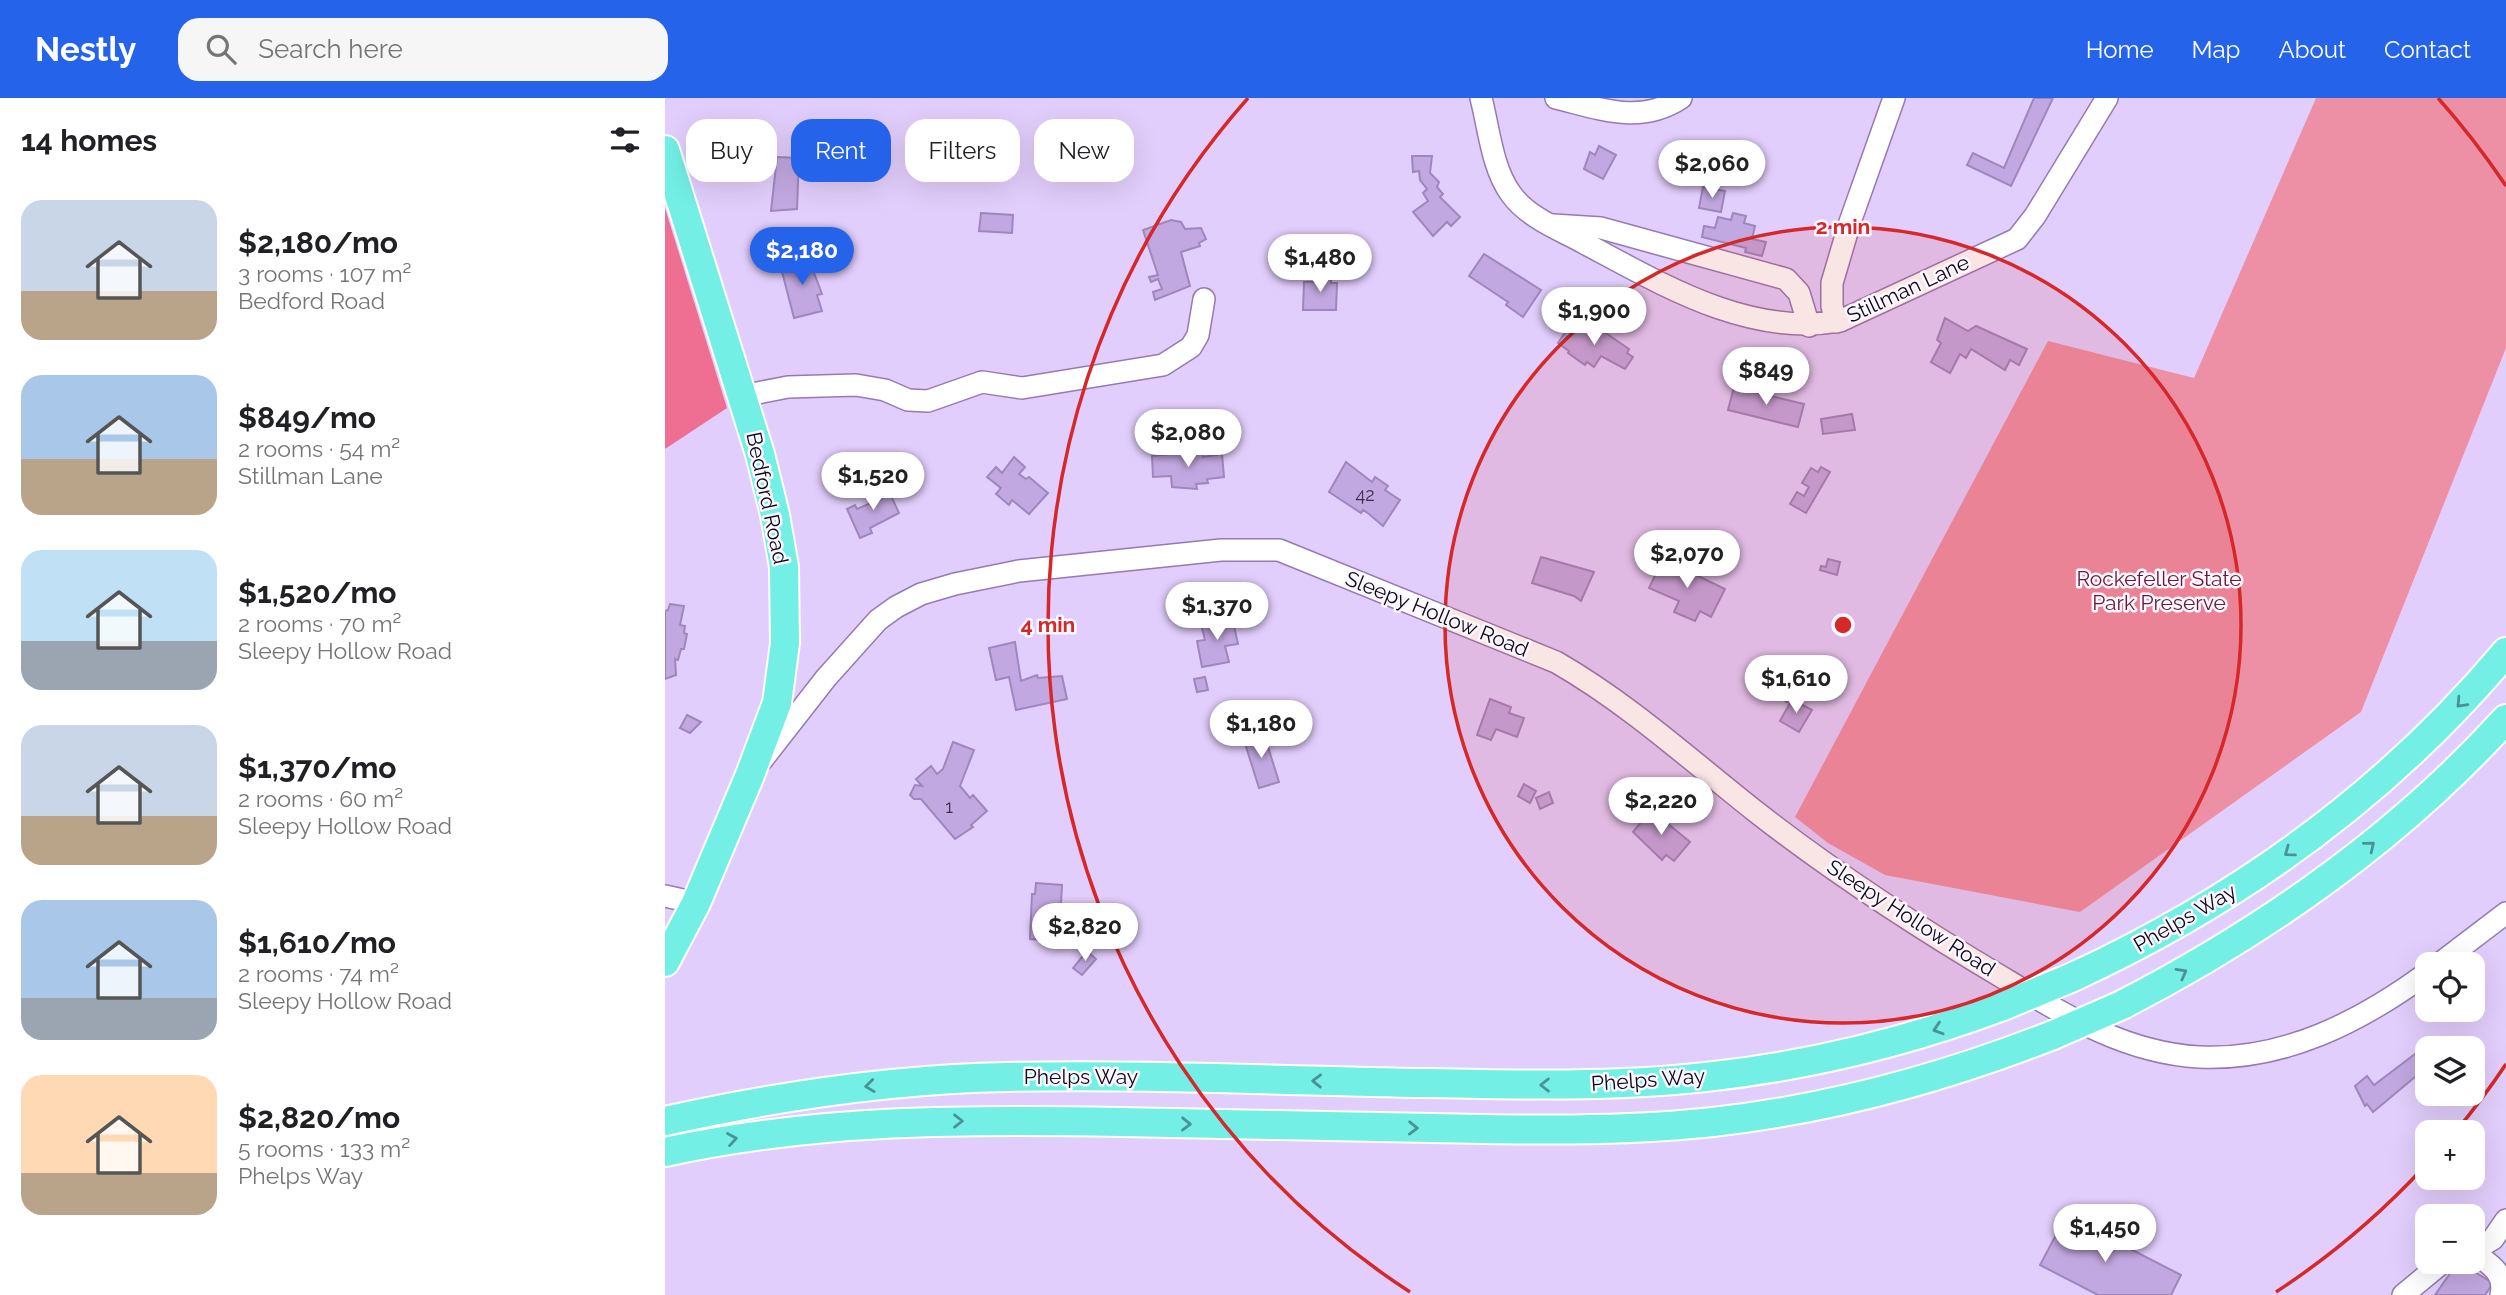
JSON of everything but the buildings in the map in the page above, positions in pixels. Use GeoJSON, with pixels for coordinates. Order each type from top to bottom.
{"type":"FeatureCollection","features":[{"type":"Feature","properties":{"kind":"main road","name":"Bedford Road"},"geometry":{"type":"LineString","coordinates":[[665,150],[763,466],[784,567],[785,643],[777,703],[750,775],[696,903],[665,961]]}},
{"type":"Feature","properties":{"kind":"main road","name":"Phelps Way"},"geometry":{"type":"LineString","coordinates":[[665,1121],[823,1092],[1004,1077],[1532,1085],[1664,1081],[1752,1071],[1840,1055],[1925,1034],[2073,977],[2140,945],[2215,902],[2326,825],[2426,738],[2506,652]]}},
{"type":"Feature","properties":{"kind":"main road","name":"Phelps Way"},"geometry":{"type":"LineString","coordinates":[[665,1152],[766,1133],[883,1122],[1040,1121],[1532,1130],[1667,1126],[1759,1116],[1850,1099],[1977,1064],[2053,1035],[2122,1005],[2238,941],[2334,874],[2422,802],[2506,719]]}},
{"type":"Feature","properties":{"kind":"street","name":"Stillman Lane"},"geometry":{"type":"LineString","coordinates":[[1481,98],[1500,175],[1512,196],[1551,225],[1673,290],[1724,310],[1809,326],[1836,322],[2017,239],[2035,216],[2107,98]]}},
{"type":"Feature","properties":{"kind":"street"},"geometry":{"type":"LineString","coordinates":[[1556,98],[1633,114],[1662,110],[1681,98]]}},
{"type":"Feature","properties":{"kind":"street"},"geometry":{"type":"LineString","coordinates":[[1836,322],[1832,306],[1832,283],[1850,222],[1894,98]]}},
{"type":"Feature","properties":{"kind":"street"},"geometry":{"type":"LineString","coordinates":[[1551,225],[1601,228],[1786,279],[1798,293],[1809,326]]}},
{"type":"Feature","properties":{"kind":"street"},"geometry":{"type":"LineString","coordinates":[[742,396],[788,387],[856,385],[885,390],[908,400],[928,401],[982,382],[1022,388],[1163,365],[1191,347],[1198,335],[1204,299]]}},
{"type":"Feature","properties":{"kind":"street","name":"Sleepy Hollow Road"},"geometry":{"type":"LineString","coordinates":[[750,775],[826,678],[879,620],[896,607],[921,594],[1019,571],[1220,550],[1279,550],[1556,662],[1580,676],[1636,713],[1755,810],[1846,877],[1971,959],[2096,1031],[2146,1049],[2173,1055],[2230,1057],[2258,1053],[2289,1046],[2346,1024],[2415,981]]}},
{"type":"Feature","properties":{"kind":"street"},"geometry":{"type":"LineString","coordinates":[[665,896],[696,903]]}},
{"type":"Feature","properties":{"kind":"street"},"geometry":{"type":"LineString","coordinates":[[2455,952],[2506,913]]}},
{"type":"Feature","properties":{"kind":"street"},"geometry":{"type":"LineString","coordinates":[[2485,1244],[2493,1239],[2506,1220]]}},
{"type":"Feature","properties":{"kind":"street"},"geometry":{"type":"LineString","coordinates":[[2485,1260],[2501,1273],[2504,1280],[2501,1295]]}},
{"type":"Feature","properties":{"kind":"street"},"geometry":{"type":"LineString","coordinates":[[2403,1295],[2428,1274]]}},
{"type":"Feature","properties":{"kind":"green space","name":"Rockefeller State Park Preserve"},"geometry":{"type":"Polygon","coordinates":[[[2316,98],[2506,98],[2506,348],[2361,712],[2080,912],[1885,875],[1828,843],[1795,817],[2048,341],[2194,378],[2316,98]]]}},
{"type":"Feature","properties":{"kind":"shaded area"},"geometry":{"type":"Polygon","coordinates":[[[665,208],[727,408],[665,449],[665,208]]]}}]}
